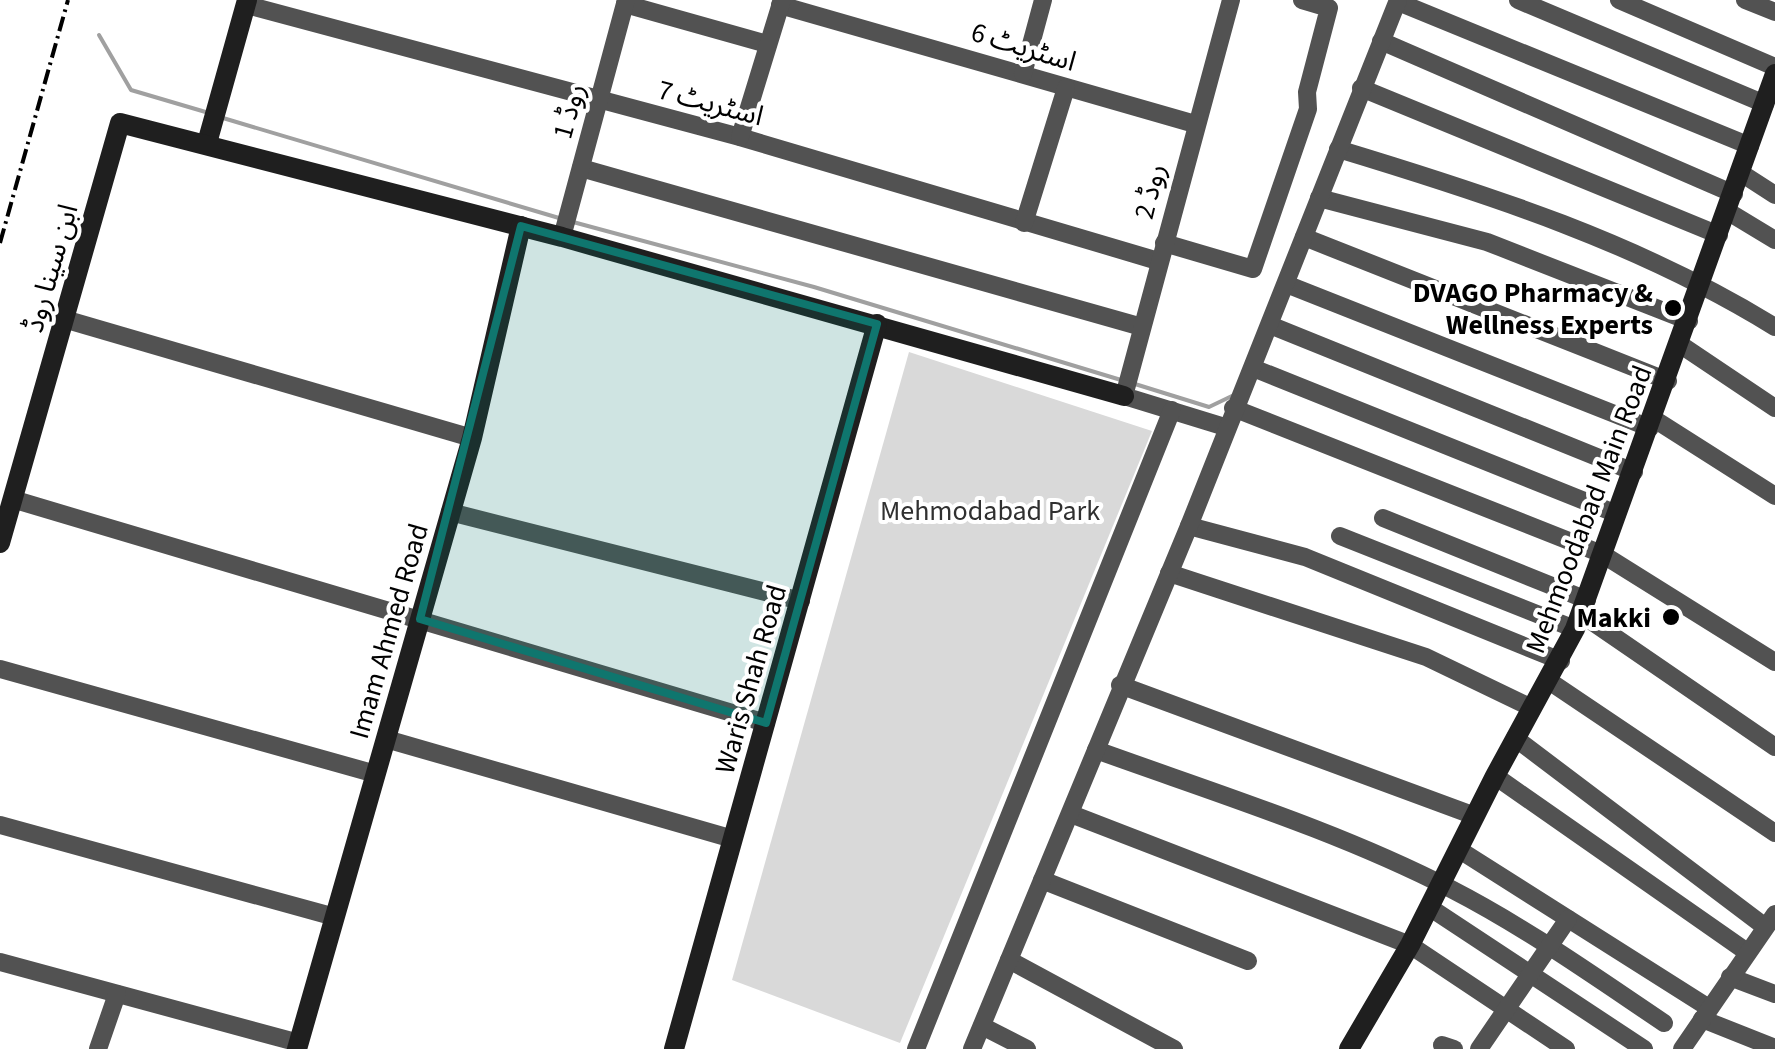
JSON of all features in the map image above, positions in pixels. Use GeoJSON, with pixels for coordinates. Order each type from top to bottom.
{"type":"FeatureCollection","features":[{"type":"Feature","properties":{"kind":"street"},"geometry":{"type":"LineString","coordinates":[[1022,74],[1043,0]]}},
{"type":"Feature","properties":{"kind":"street","name":"روڈ 2"},"geometry":{"type":"LineString","coordinates":[[1126,390],[1194,124],[1231,0]]}},
{"type":"Feature","properties":{"kind":"street"},"geometry":{"type":"LineString","coordinates":[[1302,0],[1330,4]]}},
{"type":"Feature","properties":{"kind":"street"},"geometry":{"type":"LineString","coordinates":[[1518,0],[1766,119]]}},
{"type":"Feature","properties":{"kind":"street"},"geometry":{"type":"LineString","coordinates":[[1619,0],[1775,70]]}},
{"type":"Feature","properties":{"kind":"street"},"geometry":{"type":"LineString","coordinates":[[1745,0],[1775,12]]}},
{"type":"Feature","properties":{"kind":"street"},"geometry":{"type":"LineString","coordinates":[[972,1049],[1189,526],[1398,1],[1750,146]]}},
{"type":"Feature","properties":{"kind":"street"},"geometry":{"type":"LineString","coordinates":[[248,2],[207,144],[521,226],[564,229],[877,324],[1126,390],[1225,428]]}},
{"type":"Feature","properties":{"kind":"street","name":"اسٹریٹ 7"},"geometry":{"type":"LineString","coordinates":[[248,2],[740,138],[1024,223],[1253,270],[1308,110],[1307,92],[1330,4]]}},
{"type":"Feature","properties":{"kind":"street"},"geometry":{"type":"LineString","coordinates":[[625,2],[766,44]]}},
{"type":"Feature","properties":{"kind":"street","name":"روڈ 1"},"geometry":{"type":"LineString","coordinates":[[564,229],[625,2]]}},
{"type":"Feature","properties":{"kind":"street"},"geometry":{"type":"LineString","coordinates":[[740,138],[781,2]]}},
{"type":"Feature","properties":{"kind":"street","name":"اسٹریٹ 6"},"geometry":{"type":"LineString","coordinates":[[781,2],[1194,124]]}},
{"type":"Feature","properties":{"kind":"street"},"geometry":{"type":"LineString","coordinates":[[1381,41],[1730,202],[1775,240]]}},
{"type":"Feature","properties":{"kind":"street","name":"Mehmoodabad Main Road"},"geometry":{"type":"LineString","coordinates":[[1349,1049],[1410,945],[1494,776],[1561,661],[1681,346],[1750,146],[1766,119],[1775,70]]}},
{"type":"Feature","properties":{"kind":"street"},"geometry":{"type":"LineString","coordinates":[[1024,223],[1066,88]]}},
{"type":"Feature","properties":{"kind":"street"},"geometry":{"type":"LineString","coordinates":[[1361,88],[1719,235]]}},
{"type":"Feature","properties":{"kind":"street","name":"ابن سینا روڈ"},"geometry":{"type":"LineString","coordinates":[[0,543],[120,123],[207,144]]}},
{"type":"Feature","properties":{"kind":"street"},"geometry":{"type":"LineString","coordinates":[[1338,149],[1486,194],[1703,282],[1775,327]]}},
{"type":"Feature","properties":{"kind":"street"},"geometry":{"type":"LineString","coordinates":[[581,168],[1141,330]]}},
{"type":"Feature","properties":{"kind":"street"},"geometry":{"type":"LineString","coordinates":[[1741,173],[1775,195]]}},
{"type":"Feature","properties":{"kind":"street"},"geometry":{"type":"LineString","coordinates":[[1319,198],[1487,242],[1689,321]]}},
{"type":"Feature","properties":{"kind":"street","name":"Imam Ahmed Road"},"geometry":{"type":"LineString","coordinates":[[298,1046],[472,438],[521,226]]}},
{"type":"Feature","properties":{"kind":"street"},"geometry":{"type":"LineString","coordinates":[[1304,237],[1668,380]]}},
{"type":"Feature","properties":{"kind":"street"},"geometry":{"type":"LineString","coordinates":[[1286,284],[1652,424],[1775,496]]}},
{"type":"Feature","properties":{"kind":"street"},"geometry":{"type":"LineString","coordinates":[[64,319],[472,438]]}},
{"type":"Feature","properties":{"kind":"street","name":"Waris Shah Road"},"geometry":{"type":"LineString","coordinates":[[674,1049],[877,324]]}},
{"type":"Feature","properties":{"kind":"street"},"geometry":{"type":"LineString","coordinates":[[1270,324],[1634,472]]}},
{"type":"Feature","properties":{"kind":"street"},"geometry":{"type":"LineString","coordinates":[[1681,346],[1775,408]]}},
{"type":"Feature","properties":{"kind":"street"},"geometry":{"type":"LineString","coordinates":[[1253,368],[1618,514]]}},
{"type":"Feature","properties":{"kind":"street"},"geometry":{"type":"LineString","coordinates":[[1234,408],[1602,554],[1775,662]]}},
{"type":"Feature","properties":{"kind":"street"},"geometry":{"type":"LineString","coordinates":[[916,1049],[1172,410]]}},
{"type":"Feature","properties":{"kind":"street"},"geometry":{"type":"LineString","coordinates":[[12,500],[766,723]]}},
{"type":"Feature","properties":{"kind":"street"},"geometry":{"type":"LineString","coordinates":[[450,512],[801,601]]}},
{"type":"Feature","properties":{"kind":"street"},"geometry":{"type":"LineString","coordinates":[[1383,518],[1581,614],[1775,747]]}},
{"type":"Feature","properties":{"kind":"street"},"geometry":{"type":"LineString","coordinates":[[1189,526],[1305,557],[1561,661]]}},
{"type":"Feature","properties":{"kind":"street"},"geometry":{"type":"LineString","coordinates":[[1340,536],[1581,614]]}},
{"type":"Feature","properties":{"kind":"street"},"geometry":{"type":"LineString","coordinates":[[1169,573],[1426,657],[1532,708]]}},
{"type":"Feature","properties":{"kind":"street"},"geometry":{"type":"LineString","coordinates":[[0,668],[376,774]]}},
{"type":"Feature","properties":{"kind":"street"},"geometry":{"type":"LineString","coordinates":[[1549,680],[1775,834]]}},
{"type":"Feature","properties":{"kind":"street"},"geometry":{"type":"LineString","coordinates":[[1120,685],[1475,816]]}},
{"type":"Feature","properties":{"kind":"street"},"geometry":{"type":"LineString","coordinates":[[1515,738],[1768,929],[1682,1049]]}},
{"type":"Feature","properties":{"kind":"street"},"geometry":{"type":"LineString","coordinates":[[386,739],[733,839]]}},
{"type":"Feature","properties":{"kind":"street"},"geometry":{"type":"LineString","coordinates":[[1096,750],[1312,828],[1441,884],[1550,946],[1664,1023]]}},
{"type":"Feature","properties":{"kind":"street"},"geometry":{"type":"LineString","coordinates":[[1494,776],[1748,952]]}},
{"type":"Feature","properties":{"kind":"street"},"geometry":{"type":"LineString","coordinates":[[1071,814],[1410,945],[1566,1049]]}},
{"type":"Feature","properties":{"kind":"street"},"geometry":{"type":"LineString","coordinates":[[0,825],[335,917]]}},
{"type":"Feature","properties":{"kind":"street"},"geometry":{"type":"LineString","coordinates":[[1458,848],[1706,1013],[1775,1048]]}},
{"type":"Feature","properties":{"kind":"street"},"geometry":{"type":"LineString","coordinates":[[1042,880],[1248,962]]}},
{"type":"Feature","properties":{"kind":"street"},"geometry":{"type":"LineString","coordinates":[[1429,907],[1644,1049]]}},
{"type":"Feature","properties":{"kind":"street"},"geometry":{"type":"LineString","coordinates":[[1479,1049],[1568,919]]}},
{"type":"Feature","properties":{"kind":"street"},"geometry":{"type":"LineString","coordinates":[[1009,960],[1174,1049]]}},
{"type":"Feature","properties":{"kind":"street"},"geometry":{"type":"LineString","coordinates":[[0,962],[298,1046]]}},
{"type":"Feature","properties":{"kind":"street"},"geometry":{"type":"LineString","coordinates":[[1730,977],[1775,994]]}},
{"type":"Feature","properties":{"kind":"street"},"geometry":{"type":"LineString","coordinates":[[98,1049],[116,994]]}},
{"type":"Feature","properties":{"kind":"street"},"geometry":{"type":"LineString","coordinates":[[982,1026],[1027,1049]]}},
{"type":"Feature","properties":{"kind":"highlighted area"},"geometry":{"type":"Polygon","coordinates":[[[521,226],[877,324],[766,723],[420,619],[521,226]]]}},
{"type":"Feature","properties":{"kind":"green space","name":"Mehmodabad Park"},"geometry":{"type":"Polygon","coordinates":[[[909,352],[1152,431],[900,1043],[732,980],[909,352]]]}},
{"type":"Feature","properties":{"kind":"waterway"},"geometry":{"type":"LineString","coordinates":[[99,35],[131,90],[209,113]]}},
{"type":"Feature","properties":{"kind":"waterway"},"geometry":{"type":"LineString","coordinates":[[223,118],[559,218]]}},
{"type":"Feature","properties":{"kind":"waterway"},"geometry":{"type":"LineString","coordinates":[[573,222],[814,287],[1121,380]]}},
{"type":"Feature","properties":{"kind":"waterway"},"geometry":{"type":"LineString","coordinates":[[1135,384],[1209,407],[1234,395]]}},
{"type":"Feature","properties":{"kind":"railway"},"geometry":{"type":"LineString","coordinates":[[0,243],[68,0]]}},
{"type":"Feature","properties":{"kind":"place","name":"DVAGO Pharmacy & Wellness Experts"},"geometry":{"type":"Point","coordinates":[1673,308]}},
{"type":"Feature","properties":{"kind":"place","name":"Makki"},"geometry":{"type":"Point","coordinates":[1671,617]}}]}
